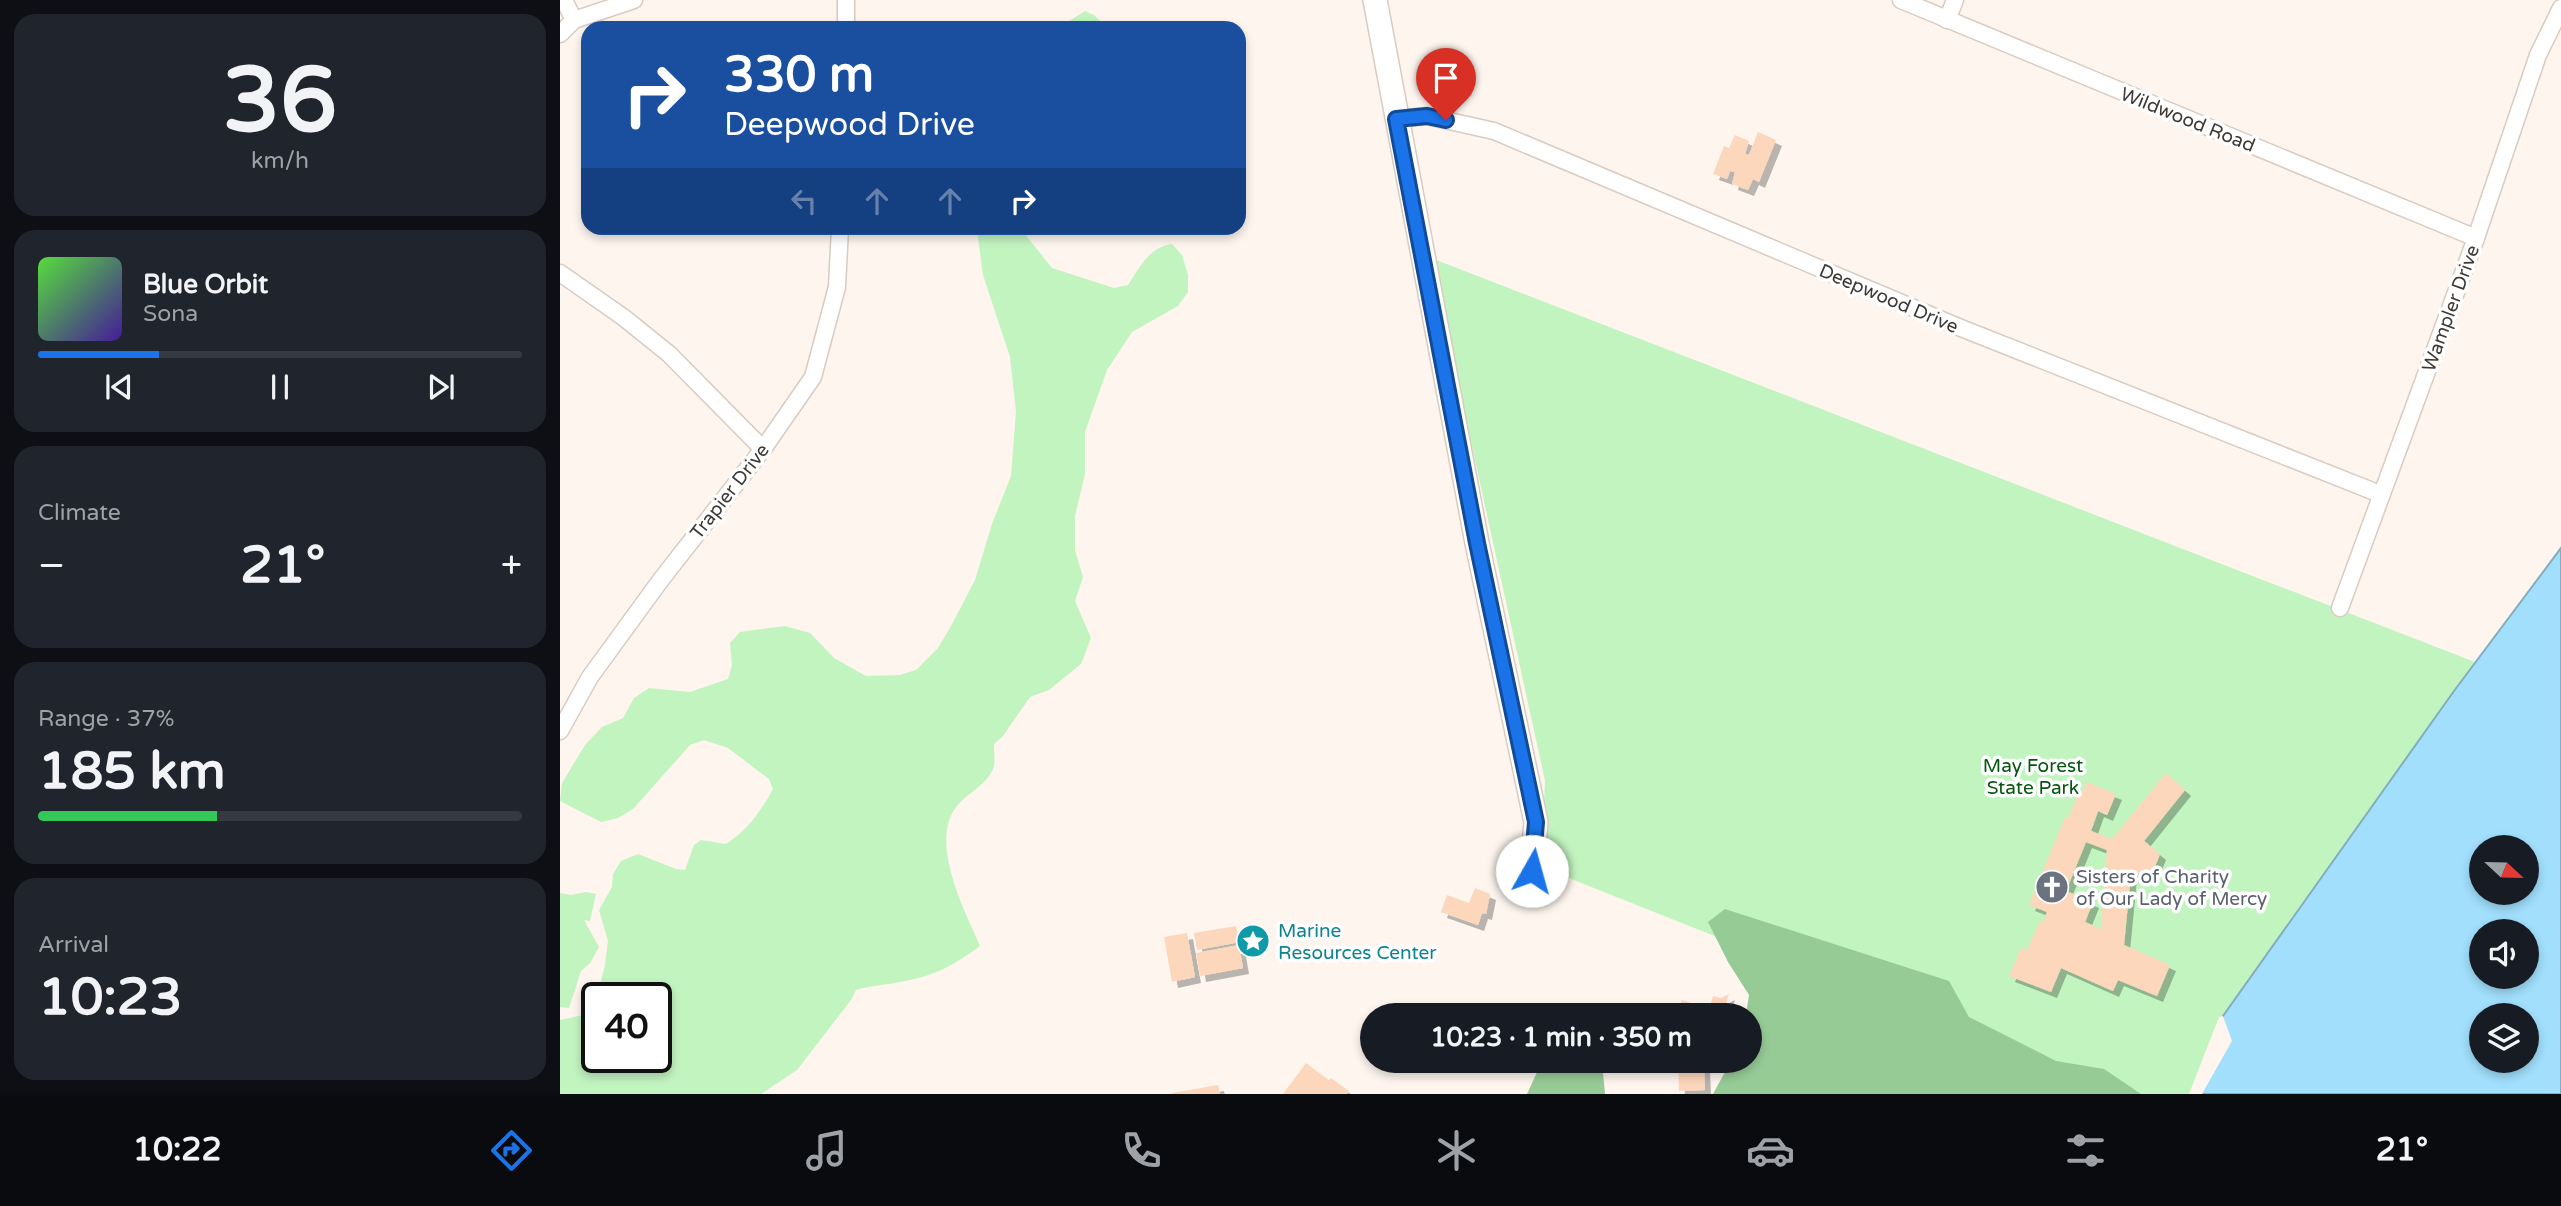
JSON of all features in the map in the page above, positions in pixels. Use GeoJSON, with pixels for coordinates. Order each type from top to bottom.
{"type":"FeatureCollection","features":[{"type":"Feature","properties":{"kind":"street"},"geometry":{"type":"LineString","coordinates":[[564,0],[573,20]]}},
{"type":"Feature","properties":{"kind":"street"},"geometry":{"type":"LineString","coordinates":[[560,34],[573,20],[634,0]]}},
{"type":"Feature","properties":{"kind":"street"},"geometry":{"type":"LineString","coordinates":[[846,0],[846,21]]}},
{"type":"Feature","properties":{"kind":"street"},"geometry":{"type":"LineString","coordinates":[[1375,0],[1477,543],[1536,822],[1532,871]]}},
{"type":"Feature","properties":{"kind":"street","name":"Wildwood Road"},"geometry":{"type":"LineString","coordinates":[[1901,0],[2476,238]]}},
{"type":"Feature","properties":{"kind":"street"},"geometry":{"type":"LineString","coordinates":[[1947,20],[1955,0]]}},
{"type":"Feature","properties":{"kind":"street","name":"Wampler Drive"},"geometry":{"type":"LineString","coordinates":[[2340,608],[2476,238],[2539,55],[2561,8]]}},
{"type":"Feature","properties":{"kind":"street","name":"Deepwood Drive"},"geometry":{"type":"LineString","coordinates":[[1396,119],[1427,116],[1494,131],[1961,328],[2380,494]]}},
{"type":"Feature","properties":{"kind":"street","name":"Trapier Drive"},"geometry":{"type":"LineString","coordinates":[[560,731],[590,677],[763,449],[813,377],[837,286],[841,235]]}},
{"type":"Feature","properties":{"kind":"street"},"geometry":{"type":"LineString","coordinates":[[560,273],[623,317],[669,354],[763,449]]}},
{"type":"Feature","properties":{"kind":"green space"},"geometry":{"type":"Polygon","coordinates":[[[1085,11],[1100,21],[1069,21],[1085,11]]]}},
{"type":"Feature","properties":{"kind":"green space"},"geometry":{"type":"Polygon","coordinates":[[[979,235],[1026,235],[1052,268],[1114,288],[1128,285],[1151,254],[1172,244],[1182,255],[1188,275],[1188,292],[1178,306],[1132,332],[1107,370],[1085,432],[1085,474],[1075,516],[1075,550],[1083,577],[1075,601],[1091,638],[1081,664],[1049,690],[1030,697],[1003,736],[994,744],[994,764],[988,778],[957,806],[949,821],[946,838],[952,876],[980,946],[953,964],[926,976],[856,990],[797,1070],[761,1094],[560,1094],[560,1020],[581,1016],[581,1073],[672,1073],[672,982],[601,982],[608,941],[599,910],[612,887],[613,874],[621,861],[638,854],[685,870],[694,845],[701,840],[726,844],[734,839],[753,820],[773,789],[769,779],[728,748],[704,740],[690,745],[633,809],[618,818],[601,822],[560,801],[562,783],[585,745],[602,727],[623,718],[634,698],[649,688],[690,692],[728,679],[732,665],[730,643],[740,632],[785,626],[810,633],[834,658],[866,676],[900,675],[916,670],[938,648],[975,580],[992,524],[1011,476],[1016,412],[1010,357],[983,275],[979,235]]]}},
{"type":"Feature","properties":{"kind":"green space","name":"May Forest State Park"},"geometry":{"type":"Polygon","coordinates":[[[1431,258],[2475,662],[2561,548],[2485,835],[2469,835],[2469,901],[2192,1094],[2112,1094],[1541,867],[1545,781],[1431,258]]]}},
{"type":"Feature","properties":{"kind":"green space"},"geometry":{"type":"Polygon","coordinates":[[[586,892],[596,894],[590,921],[584,920],[599,947],[590,963],[581,971],[569,1008],[560,1007],[560,893],[571,895],[586,892]]]}},
{"type":"Feature","properties":{"kind":"green space"},"geometry":{"type":"Polygon","coordinates":[[[1725,909],[1949,981],[1969,1017],[2056,1061],[2104,1069],[2141,1094],[1713,1094],[1724,1073],[1762,1073],[1762,1003],[1748,1003],[1749,995],[1728,962],[1708,922],[1725,909]]]}},
{"type":"Feature","properties":{"kind":"green space"},"geometry":{"type":"Polygon","coordinates":[[[1537,1073],[1603,1073],[1605,1094],[1527,1094],[1537,1073]]]}},
{"type":"Feature","properties":{"kind":"water"},"geometry":{"type":"Polygon","coordinates":[[[2561,548],[2561,1094],[2192,1094],[2223,1016],[2454,691],[2561,548]]]}},
{"type":"Feature","properties":{"kind":"pier"},"geometry":{"type":"Polygon","coordinates":[[[2223,1016],[2232,1041],[2202,1094],[2189,1094],[2219,1017],[2223,1016]]]}},
{"type":"Feature","properties":{"kind":"building"},"geometry":{"type":"Polygon","coordinates":[[[1758,132],[1776,140],[1759,182],[1753,179],[1748,190],[1732,184],[1735,172],[1730,171],[1727,179],[1713,174],[1724,146],[1729,148],[1735,135],[1749,141],[1745,154],[1749,155],[1758,132]]]}},
{"type":"Feature","properties":{"kind":"building","name":"Sisters of Charity of Our Lady of Mercy"},"geometry":{"type":"Polygon","coordinates":[[[2166,773],[2185,790],[2144,841],[2160,854],[2152,874],[2131,873],[2124,945],[2170,965],[2157,996],[2118,980],[2113,991],[2061,968],[2051,992],[2009,976],[2021,948],[2027,950],[2047,912],[2029,905],[2065,817],[2068,818],[2086,782],[2116,794],[2107,815],[2098,811],[2091,831],[2112,839],[2166,773]],[[2086,842],[2066,891],[2093,902],[2085,922],[2101,929],[2107,850],[2086,842]]]}},
{"type":"Feature","properties":{"kind":"building"},"geometry":{"type":"Polygon","coordinates":[[[1475,888],[1490,894],[1486,914],[1482,913],[1478,925],[1441,912],[1447,895],[1469,903],[1475,888]]]}},
{"type":"Feature","properties":{"kind":"building"},"geometry":{"type":"Polygon","coordinates":[[[1236,926],[1240,942],[1197,950],[1194,933],[1236,926]]]}},
{"type":"Feature","properties":{"kind":"building"},"geometry":{"type":"Polygon","coordinates":[[[1187,933],[1195,977],[1172,982],[1164,937],[1187,933]]]}},
{"type":"Feature","properties":{"kind":"building"},"geometry":{"type":"Polygon","coordinates":[[[1239,945],[1243,968],[1200,976],[1196,953],[1239,945]]]}},
{"type":"Feature","properties":{"kind":"building"},"geometry":{"type":"Polygon","coordinates":[[[1729,994],[1726,1003],[1711,1003],[1713,996],[1721,998],[1729,994]]]}},
{"type":"Feature","properties":{"kind":"building"},"geometry":{"type":"Polygon","coordinates":[[[1306,1063],[1349,1091],[1347,1094],[1283,1094],[1306,1063]]]}},
{"type":"Feature","properties":{"kind":"building"},"geometry":{"type":"Polygon","coordinates":[[[1678,1073],[1704,1073],[1705,1090],[1679,1091],[1678,1073]]]}},
{"type":"Feature","properties":{"kind":"building"},"geometry":{"type":"Polygon","coordinates":[[[1218,1085],[1220,1094],[1172,1094],[1172,1093],[1218,1085]]]}},
{"type":"Feature","properties":{"kind":"place","name":"Sisters of Charity of Our Lady of Mercy"},"geometry":{"type":"Point","coordinates":[2052,887]}},
{"type":"Feature","properties":{"kind":"place","name":"Marine Resources Center"},"geometry":{"type":"Point","coordinates":[1253,941]}},
{"type":"Feature","properties":{"kind":"route"},"geometry":{"type":"LineString","coordinates":[[1446,120],[1427,116],[1396,119],[1477,543],[1536,822],[1532,871]]}}]}
